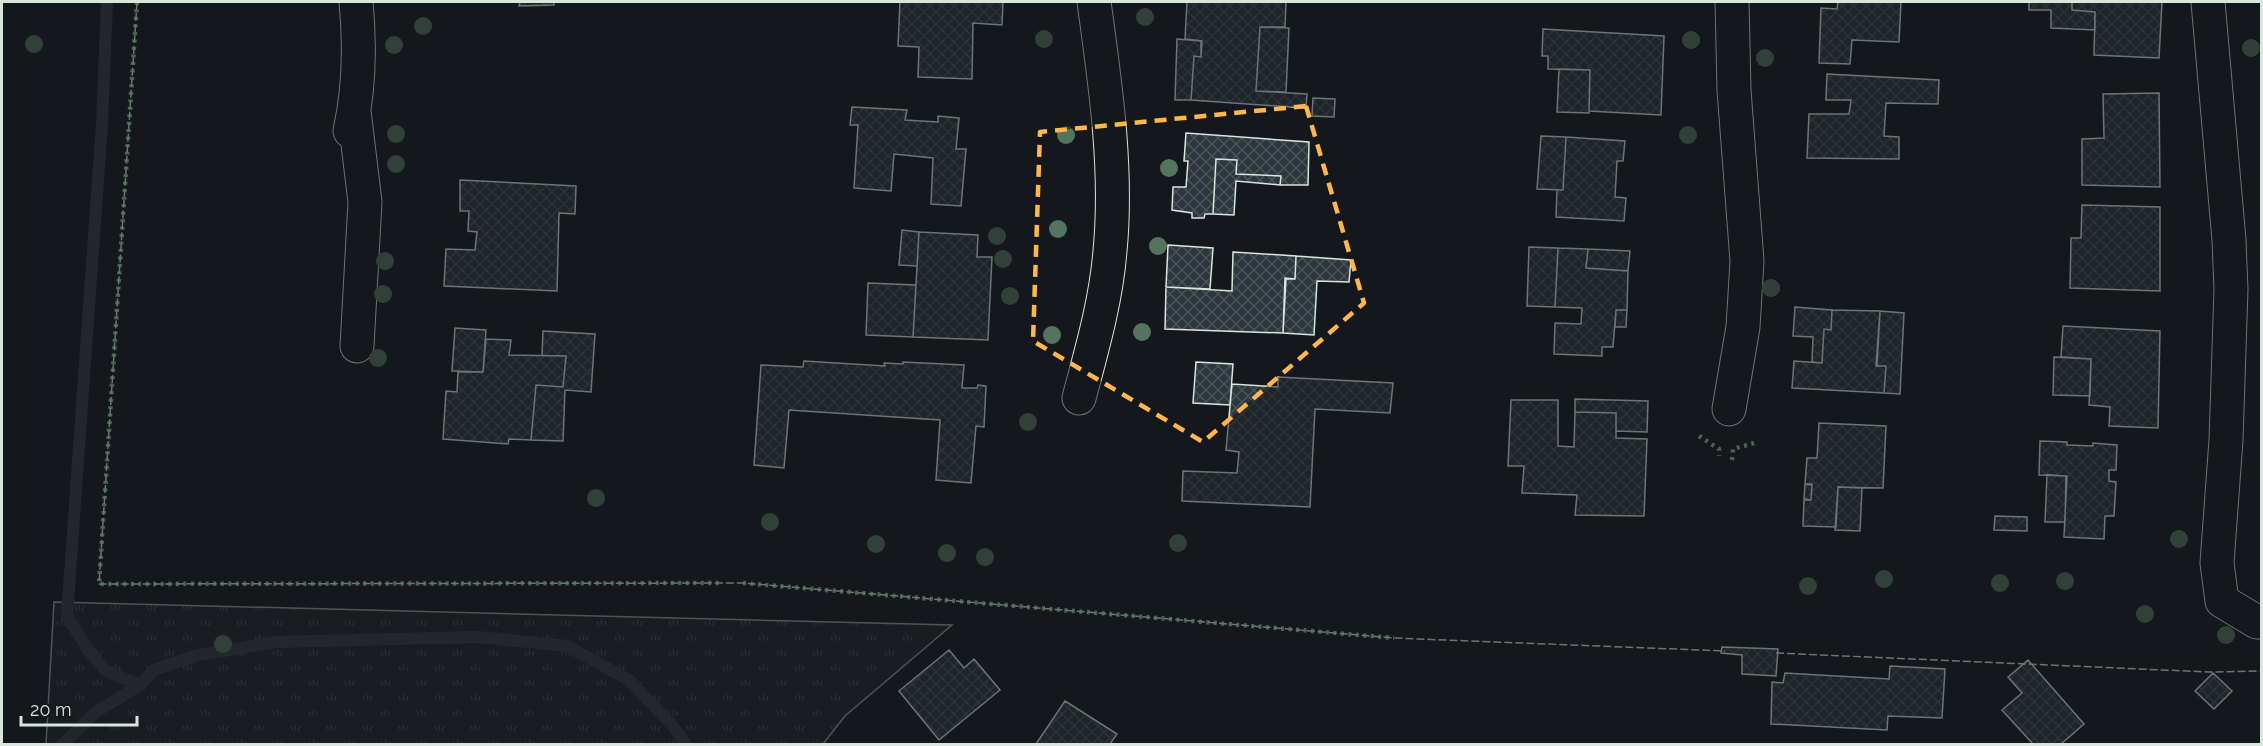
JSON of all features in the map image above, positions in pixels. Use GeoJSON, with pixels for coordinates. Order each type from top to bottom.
{"type":"FeatureCollection","features":[{"type":"Feature","properties":{"kind":"street"},"geometry":{"type":"LineString","coordinates":[[342,165],[354,111],[359,28],[356,2]]}},
{"type":"Feature","properties":{"kind":"street"},"geometry":{"type":"LineString","coordinates":[[1079,398],[1102,311],[1111,250],[1112,151],[1094,2]]}},
{"type":"Feature","properties":{"kind":"street"},"geometry":{"type":"LineString","coordinates":[[1729,409],[1743,327],[1747,261],[1734,90],[1731,2]]}},
{"type":"Feature","properties":{"kind":"street"},"geometry":{"type":"LineString","coordinates":[[2208,2],[2229,240],[2231,290],[2226,440],[2217,563],[2222,601],[2257,622],[2262,622]]}},
{"type":"Feature","properties":{"kind":"street"},"geometry":{"type":"LineString","coordinates":[[354,111],[365,202],[357,346]]}},
{"type":"Feature","properties":{"kind":"highlighted area"},"geometry":{"type":"Polygon","coordinates":[[[1306,106],[1364,303],[1203,442],[1033,341],[1040,132],[1306,106]]]}},
{"type":"Feature","properties":{"kind":"green space"},"geometry":{"type":"Polygon","coordinates":[[[54,602],[952,625],[845,716],[823,744],[46,744],[54,602]]]}},
{"type":"Feature","properties":{"kind":"building"},"geometry":{"type":"Polygon","coordinates":[[[520,2],[554,2],[554,5],[519,6],[520,2]]]}},
{"type":"Feature","properties":{"kind":"building"},"geometry":{"type":"Polygon","coordinates":[[[900,2],[1003,2],[1002,25],[973,23],[972,79],[918,77],[919,47],[898,46],[900,2]]]}},
{"type":"Feature","properties":{"kind":"building"},"geometry":{"type":"Polygon","coordinates":[[[1187,2],[1286,2],[1285,27],[1260,27],[1256,91],[1307,94],[1306,108],[1191,100],[1194,56],[1201,57],[1202,41],[1185,39],[1187,2]]]}},
{"type":"Feature","properties":{"kind":"building"},"geometry":{"type":"Polygon","coordinates":[[[1838,2],[1901,2],[1899,42],[1852,40],[1850,64],[1819,63],[1821,8],[1837,9],[1838,2]]]}},
{"type":"Feature","properties":{"kind":"building"},"geometry":{"type":"Polygon","coordinates":[[[2029,2],[2072,2],[2072,10],[2095,12],[2095,30],[2051,28],[2051,10],[2029,10],[2029,2]]]}},
{"type":"Feature","properties":{"kind":"building"},"geometry":{"type":"Polygon","coordinates":[[[2072,2],[2162,2],[2159,58],[2094,55],[2095,12],[2072,10],[2072,2]]]}},
{"type":"Feature","properties":{"kind":"building"},"geometry":{"type":"Polygon","coordinates":[[[1260,27],[1289,28],[1286,92],[1256,91],[1260,27]]]}},
{"type":"Feature","properties":{"kind":"building"},"geometry":{"type":"Polygon","coordinates":[[[1543,29],[1664,36],[1661,115],[1589,111],[1590,70],[1548,69],[1548,56],[1542,56],[1543,29]]]}},
{"type":"Feature","properties":{"kind":"building"},"geometry":{"type":"Polygon","coordinates":[[[1177,39],[1201,41],[1201,57],[1194,56],[1191,100],[1175,100],[1177,39]]]}},
{"type":"Feature","properties":{"kind":"building"},"geometry":{"type":"Polygon","coordinates":[[[1559,69],[1590,70],[1589,113],[1557,112],[1559,69]]]}},
{"type":"Feature","properties":{"kind":"building"},"geometry":{"type":"Polygon","coordinates":[[[1827,74],[1939,80],[1938,104],[1886,103],[1884,136],[1899,137],[1899,159],[1807,158],[1809,114],[1849,114],[1851,100],[1826,100],[1827,74]]]}},
{"type":"Feature","properties":{"kind":"building"},"geometry":{"type":"Polygon","coordinates":[[[2159,93],[2160,187],[2082,185],[2082,139],[2104,138],[2103,94],[2159,93]]]}},
{"type":"Feature","properties":{"kind":"building"},"geometry":{"type":"Polygon","coordinates":[[[1313,98],[1335,99],[1334,117],[1312,116],[1313,98]]]}},
{"type":"Feature","properties":{"kind":"building"},"geometry":{"type":"Polygon","coordinates":[[[852,107],[907,110],[905,120],[938,122],[938,116],[959,118],[956,149],[966,149],[961,206],[931,204],[933,158],[894,154],[891,191],[854,188],[858,125],[850,125],[852,107]]]}},
{"type":"Feature","properties":{"kind":"building"},"geometry":{"type":"Polygon","coordinates":[[[1186,133],[1309,142],[1308,185],[1280,185],[1281,176],[1236,174],[1237,160],[1216,159],[1213,214],[1205,214],[1204,218],[1192,218],[1192,213],[1172,210],[1173,187],[1186,187],[1188,161],[1184,161],[1186,133]]]}},
{"type":"Feature","properties":{"kind":"building"},"geometry":{"type":"Polygon","coordinates":[[[1541,136],[1566,137],[1563,190],[1537,189],[1541,136]]]}},
{"type":"Feature","properties":{"kind":"building"},"geometry":{"type":"Polygon","coordinates":[[[1566,137],[1625,141],[1623,161],[1617,161],[1615,197],[1626,198],[1624,221],[1556,217],[1557,190],[1563,190],[1566,137]]]}},
{"type":"Feature","properties":{"kind":"building"},"geometry":{"type":"Polygon","coordinates":[[[1216,159],[1237,160],[1236,174],[1281,176],[1280,185],[1236,181],[1234,215],[1213,214],[1216,159]]]}},
{"type":"Feature","properties":{"kind":"building"},"geometry":{"type":"Polygon","coordinates":[[[460,180],[576,186],[575,214],[559,213],[557,291],[444,286],[446,249],[475,250],[477,232],[468,231],[469,211],[460,211],[460,180]]]}},
{"type":"Feature","properties":{"kind":"building"},"geometry":{"type":"Polygon","coordinates":[[[2082,205],[2160,207],[2160,291],[2070,288],[2071,238],[2081,238],[2082,205]]]}},
{"type":"Feature","properties":{"kind":"building"},"geometry":{"type":"Polygon","coordinates":[[[902,230],[919,232],[917,266],[899,265],[902,230]]]}},
{"type":"Feature","properties":{"kind":"building"},"geometry":{"type":"Polygon","coordinates":[[[919,232],[978,235],[977,257],[992,257],[988,340],[913,337],[919,232]]]}},
{"type":"Feature","properties":{"kind":"building"},"geometry":{"type":"Polygon","coordinates":[[[1168,245],[1213,248],[1210,289],[1166,287],[1168,245]]]}},
{"type":"Feature","properties":{"kind":"building"},"geometry":{"type":"Polygon","coordinates":[[[1529,247],[1558,248],[1555,307],[1527,306],[1529,247]]]}},
{"type":"Feature","properties":{"kind":"building"},"geometry":{"type":"Polygon","coordinates":[[[1558,248],[1588,249],[1586,268],[1628,271],[1627,310],[1616,310],[1613,347],[1602,347],[1602,356],[1554,354],[1555,323],[1581,324],[1582,308],[1555,307],[1558,248]]]}},
{"type":"Feature","properties":{"kind":"building"},"geometry":{"type":"Polygon","coordinates":[[[1588,249],[1630,251],[1628,271],[1586,268],[1588,249]]]}},
{"type":"Feature","properties":{"kind":"building"},"geometry":{"type":"Polygon","coordinates":[[[1233,252],[1296,256],[1295,279],[1285,278],[1283,333],[1165,329],[1166,287],[1232,291],[1233,252]]]}},
{"type":"Feature","properties":{"kind":"building"},"geometry":{"type":"Polygon","coordinates":[[[1296,256],[1351,260],[1349,282],[1317,281],[1314,335],[1283,333],[1286,279],[1295,279],[1296,256]]]}},
{"type":"Feature","properties":{"kind":"building"},"geometry":{"type":"Polygon","coordinates":[[[868,283],[916,285],[913,337],[866,335],[868,283]]]}},
{"type":"Feature","properties":{"kind":"building"},"geometry":{"type":"Polygon","coordinates":[[[1795,307],[1832,310],[1831,330],[1824,329],[1822,363],[1812,362],[1813,337],[1793,336],[1795,307]]]}},
{"type":"Feature","properties":{"kind":"building"},"geometry":{"type":"Polygon","coordinates":[[[1616,310],[1627,310],[1626,327],[1615,327],[1616,310]]]}},
{"type":"Feature","properties":{"kind":"building"},"geometry":{"type":"Polygon","coordinates":[[[1832,310],[1880,311],[1876,366],[1886,366],[1884,393],[1792,388],[1794,361],[1822,363],[1824,329],[1831,330],[1832,310]]]}},
{"type":"Feature","properties":{"kind":"building"},"geometry":{"type":"Polygon","coordinates":[[[1880,311],[1904,313],[1900,394],[1884,393],[1886,366],[1877,366],[1880,311]]]}},
{"type":"Feature","properties":{"kind":"building"},"geometry":{"type":"Polygon","coordinates":[[[2063,326],[2160,331],[2158,428],[2109,426],[2110,407],[2089,405],[2091,359],[2061,357],[2063,326]]]}},
{"type":"Feature","properties":{"kind":"building"},"geometry":{"type":"Polygon","coordinates":[[[455,328],[486,330],[483,372],[452,371],[455,328]]]}},
{"type":"Feature","properties":{"kind":"building"},"geometry":{"type":"Polygon","coordinates":[[[543,331],[595,334],[591,392],[565,390],[563,441],[531,440],[536,385],[563,387],[566,356],[542,356],[543,331]]]}},
{"type":"Feature","properties":{"kind":"building"},"geometry":{"type":"Polygon","coordinates":[[[486,339],[511,340],[509,355],[566,356],[563,387],[536,385],[531,440],[509,439],[508,444],[443,439],[446,391],[457,392],[458,372],[483,372],[486,339]]]}},
{"type":"Feature","properties":{"kind":"building"},"geometry":{"type":"Polygon","coordinates":[[[2054,357],[2091,359],[2090,396],[2053,395],[2054,357]]]}},
{"type":"Feature","properties":{"kind":"building"},"geometry":{"type":"Polygon","coordinates":[[[804,361],[885,366],[884,363],[903,364],[903,362],[964,365],[962,388],[986,386],[984,427],[976,426],[971,483],[936,480],[940,420],[789,410],[784,468],[754,465],[761,365],[803,367],[804,361]]]}},
{"type":"Feature","properties":{"kind":"building"},"geometry":{"type":"Polygon","coordinates":[[[1196,362],[1233,364],[1230,405],[1193,403],[1196,362]]]}},
{"type":"Feature","properties":{"kind":"building"},"geometry":{"type":"Polygon","coordinates":[[[1278,377],[1393,383],[1390,413],[1315,409],[1310,507],[1182,501],[1183,471],[1237,473],[1239,452],[1226,450],[1232,384],[1278,387],[1278,377]]]}},
{"type":"Feature","properties":{"kind":"building"},"geometry":{"type":"Polygon","coordinates":[[[1575,399],[1648,401],[1647,432],[1616,431],[1616,413],[1575,412],[1575,399]]]}},
{"type":"Feature","properties":{"kind":"building"},"geometry":{"type":"Polygon","coordinates":[[[1511,400],[1558,400],[1558,446],[1574,447],[1575,412],[1616,413],[1616,438],[1647,439],[1644,516],[1575,515],[1577,495],[1522,493],[1524,466],[1508,466],[1511,400]]]}},
{"type":"Feature","properties":{"kind":"building"},"geometry":{"type":"Polygon","coordinates":[[[1819,423],[1886,426],[1883,488],[1838,487],[1836,527],[1803,526],[1804,500],[1811,500],[1812,484],[1805,484],[1807,458],[1817,458],[1819,423]]]}},
{"type":"Feature","properties":{"kind":"building"},"geometry":{"type":"Polygon","coordinates":[[[2040,441],[2067,442],[2067,445],[2093,446],[2093,443],[2117,445],[2116,470],[2109,470],[2109,481],[2116,482],[2114,516],[2105,516],[2104,539],[2064,537],[2067,476],[2039,475],[2040,441]]]}},
{"type":"Feature","properties":{"kind":"building"},"geometry":{"type":"Polygon","coordinates":[[[2047,475],[2066,476],[2065,522],[2045,522],[2047,475]]]}},
{"type":"Feature","properties":{"kind":"building"},"geometry":{"type":"Polygon","coordinates":[[[1805,484],[1812,485],[1811,500],[1804,499],[1805,484]]]}},
{"type":"Feature","properties":{"kind":"building"},"geometry":{"type":"Polygon","coordinates":[[[1838,487],[1862,488],[1860,531],[1835,530],[1838,487]]]}},
{"type":"Feature","properties":{"kind":"building"},"geometry":{"type":"Polygon","coordinates":[[[1995,516],[2027,517],[2027,531],[1994,530],[1995,516]]]}},
{"type":"Feature","properties":{"kind":"building"},"geometry":{"type":"Polygon","coordinates":[[[1722,647],[1778,649],[1776,676],[1742,674],[1742,655],[1721,653],[1722,647]]]}},
{"type":"Feature","properties":{"kind":"building"},"geometry":{"type":"Polygon","coordinates":[[[949,650],[964,668],[974,659],[1000,690],[939,740],[899,691],[949,650]]]}},
{"type":"Feature","properties":{"kind":"building"},"geometry":{"type":"Polygon","coordinates":[[[2028,660],[2084,724],[2061,744],[2033,744],[2002,710],[2022,693],[2008,677],[2028,660]]]}},
{"type":"Feature","properties":{"kind":"building"},"geometry":{"type":"Polygon","coordinates":[[[1890,666],[1945,669],[1942,718],[1888,716],[1887,730],[1771,724],[1772,682],[1783,683],[1785,673],[1889,679],[1890,666]]]}},
{"type":"Feature","properties":{"kind":"building"},"geometry":{"type":"Polygon","coordinates":[[[2213,673],[2232,691],[2214,709],[2195,691],[2213,673]]]}},
{"type":"Feature","properties":{"kind":"building"},"geometry":{"type":"Polygon","coordinates":[[[1065,701],[1117,734],[1110,744],[1036,744],[1065,701]]]}},
{"type":"Feature","properties":{"kind":"waterway"},"geometry":{"type":"LineString","coordinates":[[107,2],[102,124],[67,616],[89,651],[106,671],[140,685]]}},
{"type":"Feature","properties":{"kind":"waterway"},"geometry":{"type":"LineString","coordinates":[[63,744],[96,712],[140,685],[154,670],[194,656],[277,642],[478,637],[567,646],[629,680],[671,724],[686,744]]}},
{"type":"Feature","properties":{"kind":"hedge"},"geometry":{"type":"LineString","coordinates":[[137,2],[99,584],[719,583]]}},
{"type":"Feature","properties":{"kind":"hedge"},"geometry":{"type":"LineString","coordinates":[[1699,436],[1719,449],[1719,456]]}},
{"type":"Feature","properties":{"kind":"hedge"},"geometry":{"type":"LineString","coordinates":[[1732,460],[1733,449],[1754,443]]}},
{"type":"Feature","properties":{"kind":"hedge"},"geometry":{"type":"LineString","coordinates":[[743,583],[1394,638]]}},
{"type":"Feature","properties":{"kind":"fence"},"geometry":{"type":"LineString","coordinates":[[137,2],[99,584],[743,583],[1394,638],[1725,651]]}},
{"type":"Feature","properties":{"kind":"fence"},"geometry":{"type":"LineString","coordinates":[[1776,653],[2209,672],[2262,671]]}}]}
